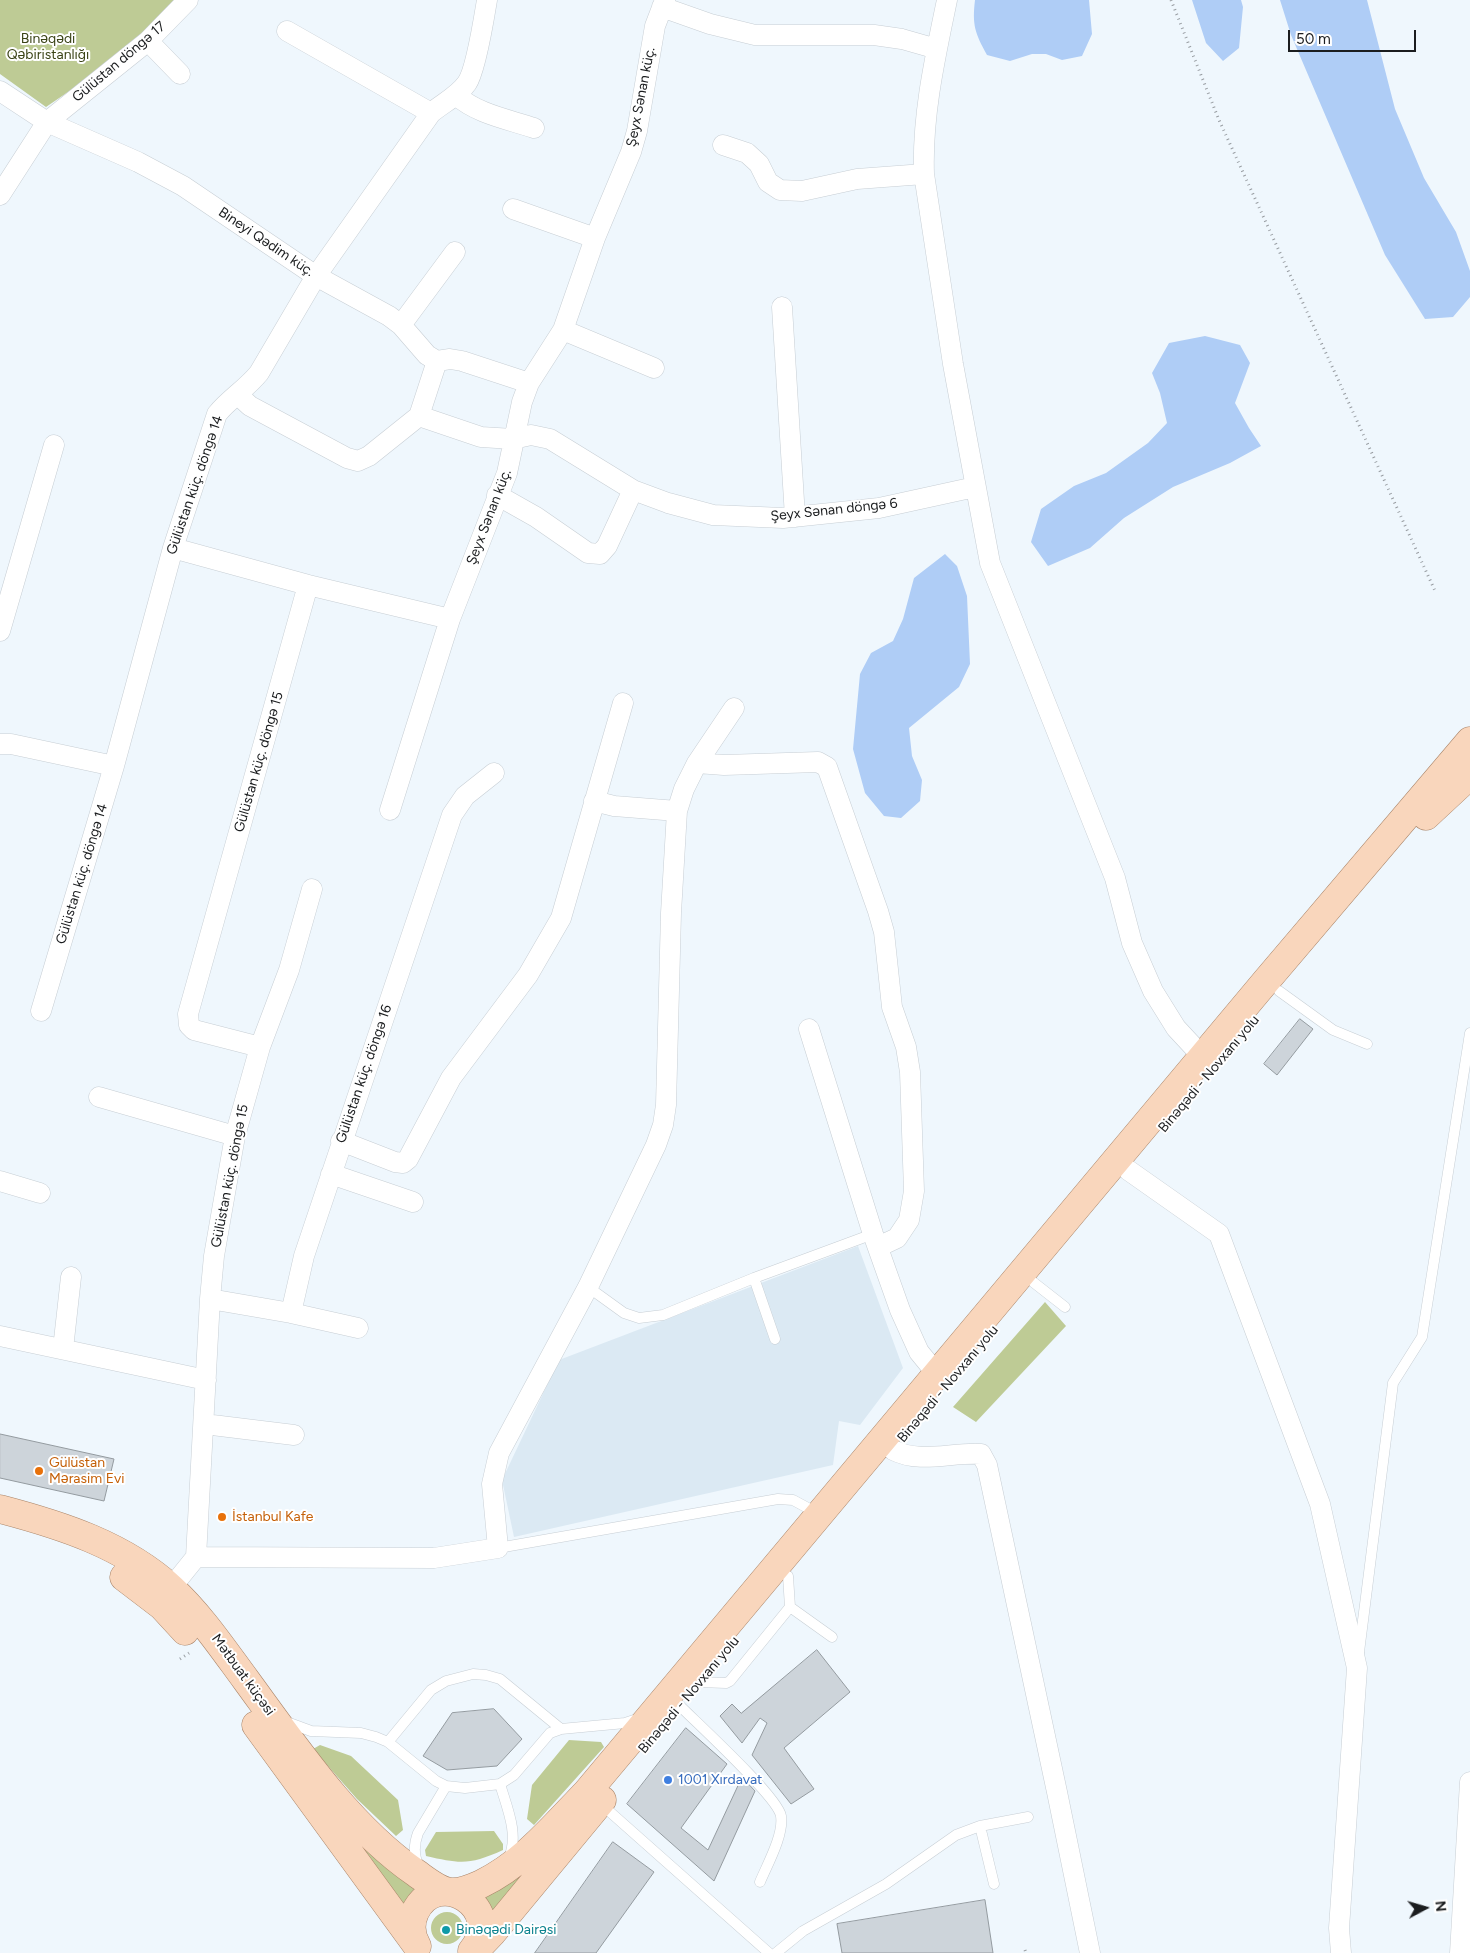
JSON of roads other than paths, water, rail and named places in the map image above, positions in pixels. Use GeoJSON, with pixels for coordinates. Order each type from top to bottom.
{"type":"FeatureCollection","features":[{"type":"Feature","properties":{"kind":"main road"},"geometry":{"type":"LineString","coordinates":[[419,1948],[412,1925],[418,1907],[432,1895],[438,1886],[472,1887],[505,1870],[593,1798],[652,1714],[1202,1056],[1470,741]]}},
{"type":"Feature","properties":{"kind":"main road"},"geometry":{"type":"LineString","coordinates":[[1426,816],[1470,764]]}},
{"type":"Feature","properties":{"kind":"main road"},"geometry":{"type":"LineString","coordinates":[[1426,816],[1470,775]]}},
{"type":"Feature","properties":{"kind":"main road","name":"Binəqədi - Novxanı yolu"},"geometry":{"type":"LineString","coordinates":[[472,1953],[492,1933],[593,1798],[680,1706],[1033,1282],[1426,816]]}},
{"type":"Feature","properties":{"kind":"main road","name":"Mətbuat küçəsi"},"geometry":{"type":"LineString","coordinates":[[0,1509],[90,1537],[120,1552],[171,1588],[213,1635],[270,1713],[356,1820],[380,1844],[438,1886],[463,1896],[474,1905],[482,1924],[480,1940],[472,1953]]}},
{"type":"Feature","properties":{"kind":"main road","name":"Mətbuat küçəsi"},"geometry":{"type":"LineString","coordinates":[[0,1527],[54,1543],[112,1569],[136,1585],[179,1623],[198,1646],[419,1948]]}},
{"type":"Feature","properties":{"kind":"street","name":"Gülüstan döngə 17"},"geometry":{"type":"LineString","coordinates":[[0,195],[47,122],[148,41],[188,0]]}},
{"type":"Feature","properties":{"kind":"street","name":"Gülüstan küç. döngə 14"},"geometry":{"type":"LineString","coordinates":[[41,1011],[114,766],[173,548],[217,414],[226,403],[249,386],[259,373],[316,276],[431,113],[456,95],[468,83],[473,71],[487,0]]}},
{"type":"Feature","properties":{"kind":"street"},"geometry":{"type":"LineString","coordinates":[[947,0],[925,119],[923,142],[924,174],[953,364],[990,563],[1114,878],[1132,943],[1153,991],[1176,1028],[1202,1056]]}},
{"type":"Feature","properties":{"kind":"street"},"geometry":{"type":"LineString","coordinates":[[664,4],[710,24],[755,35],[874,35],[902,39],[937,49]]}},
{"type":"Feature","properties":{"kind":"street","name":"Şeyx Sənan küç."},"geometry":{"type":"LineString","coordinates":[[390,810],[450,619],[507,473],[522,402],[529,383],[563,330],[595,238],[631,152],[637,131],[655,26],[664,4]]}},
{"type":"Feature","properties":{"kind":"street"},"geometry":{"type":"LineString","coordinates":[[287,31],[431,113]]}},
{"type":"Feature","properties":{"kind":"street"},"geometry":{"type":"LineString","coordinates":[[148,41],[180,74]]}},
{"type":"Feature","properties":{"kind":"street","name":"Bineyi Qədim küç."},"geometry":{"type":"LineString","coordinates":[[0,91],[47,122],[138,162],[183,186],[316,276],[389,316],[401,325],[427,355],[437,361]]}},
{"type":"Feature","properties":{"kind":"street"},"geometry":{"type":"LineString","coordinates":[[456,95],[474,108],[534,128]]}},
{"type":"Feature","properties":{"kind":"street"},"geometry":{"type":"LineString","coordinates":[[723,145],[747,153],[760,164],[768,182],[780,190],[802,191],[857,179],[924,174]]}},
{"type":"Feature","properties":{"kind":"street"},"geometry":{"type":"LineString","coordinates":[[513,209],[595,238]]}},
{"type":"Feature","properties":{"kind":"street"},"geometry":{"type":"LineString","coordinates":[[401,325],[455,252]]}},
{"type":"Feature","properties":{"kind":"street"},"geometry":{"type":"LineString","coordinates":[[782,307],[795,516]]}},
{"type":"Feature","properties":{"kind":"street"},"geometry":{"type":"LineString","coordinates":[[563,330],[654,368]]}},
{"type":"Feature","properties":{"kind":"street"},"geometry":{"type":"LineString","coordinates":[[238,395],[250,406],[347,458],[358,461],[369,456],[419,416],[437,361],[450,359],[462,361],[529,383]]}},
{"type":"Feature","properties":{"kind":"street","name":"Şeyx Sənan döngə 6"},"geometry":{"type":"LineString","coordinates":[[419,416],[481,437],[513,439],[530,435],[550,438],[633,490],[668,503],[713,515],[751,517],[795,516],[879,508],[975,487]]}},
{"type":"Feature","properties":{"kind":"street"},"geometry":{"type":"LineString","coordinates":[[0,630],[54,445]]}},
{"type":"Feature","properties":{"kind":"street"},"geometry":{"type":"LineString","coordinates":[[497,495],[536,517],[588,552],[600,554],[607,546],[633,490]]}},
{"type":"Feature","properties":{"kind":"street"},"geometry":{"type":"LineString","coordinates":[[173,548],[308,585],[450,619]]}},
{"type":"Feature","properties":{"kind":"street","name":"Gülüstan küç. döngə 15"},"geometry":{"type":"LineString","coordinates":[[196,1557],[214,1256],[236,1136],[260,1048],[194,1030],[189,1025],[188,1014],[308,585]]}},
{"type":"Feature","properties":{"kind":"street"},"geometry":{"type":"LineString","coordinates":[[341,1141],[395,1162],[403,1163],[408,1159],[451,1078],[528,975],[561,918],[623,703]]}},
{"type":"Feature","properties":{"kind":"street"},"geometry":{"type":"LineString","coordinates":[[171,1588],[196,1557],[434,1558],[498,1548],[492,1484],[499,1453],[588,1287],[656,1144],[663,1125],[666,1105],[671,913],[677,810],[684,789],[697,763],[734,708]]}},
{"type":"Feature","properties":{"kind":"street"},"geometry":{"type":"LineString","coordinates":[[0,744],[11,744],[114,766]]}},
{"type":"Feature","properties":{"kind":"street"},"geometry":{"type":"LineString","coordinates":[[697,763],[724,765],[818,762],[827,767],[882,925],[892,1007],[906,1046],[910,1072],[914,1191],[909,1220],[897,1238],[875,1240]]}},
{"type":"Feature","properties":{"kind":"street","name":"Gülüstan küç. döngə 16"},"geometry":{"type":"LineString","coordinates":[[291,1313],[304,1256],[341,1141],[452,815],[465,796],[494,773]]}},
{"type":"Feature","properties":{"kind":"street"},"geometry":{"type":"LineString","coordinates":[[594,802],[614,806],[677,810]]}},
{"type":"Feature","properties":{"kind":"street"},"geometry":{"type":"LineString","coordinates":[[260,1048],[290,970],[312,889]]}},
{"type":"Feature","properties":{"kind":"street"},"geometry":{"type":"LineString","coordinates":[[808,1028],[875,1240],[909,1331],[919,1352],[937,1374]]}},
{"type":"Feature","properties":{"kind":"street"},"geometry":{"type":"LineString","coordinates":[[100,1097],[236,1136]]}},
{"type":"Feature","properties":{"kind":"street"},"geometry":{"type":"LineString","coordinates":[[1128,1170],[1219,1234],[1320,1504],[1357,1668],[1339,1928],[1341,1953]]}},
{"type":"Feature","properties":{"kind":"street"},"geometry":{"type":"LineString","coordinates":[[331,1174],[413,1202]]}},
{"type":"Feature","properties":{"kind":"street"},"geometry":{"type":"LineString","coordinates":[[0,1181],[40,1193]]}},
{"type":"Feature","properties":{"kind":"street"},"geometry":{"type":"LineString","coordinates":[[63,1349],[70,1277]]}},
{"type":"Feature","properties":{"kind":"street"},"geometry":{"type":"LineString","coordinates":[[210,1299],[291,1313],[358,1328]]}},
{"type":"Feature","properties":{"kind":"street"},"geometry":{"type":"LineString","coordinates":[[0,1336],[206,1380]]}},
{"type":"Feature","properties":{"kind":"street"},"geometry":{"type":"LineString","coordinates":[[204,1424],[294,1435]]}},
{"type":"Feature","properties":{"kind":"street"},"geometry":{"type":"LineString","coordinates":[[893,1450],[905,1456],[919,1458],[968,1453],[981,1454],[987,1465],[1090,1953]]}},
{"type":"Feature","properties":{"kind":"street"},"geometry":{"type":"LineString","coordinates":[[1463,1948],[1470,1788]]}},
{"type":"Feature","properties":{"kind":"lane"},"geometry":{"type":"LineString","coordinates":[[1279,992],[1333,1030],[1367,1044]]}},
{"type":"Feature","properties":{"kind":"lane"},"geometry":{"type":"LineString","coordinates":[[1357,1668],[1393,1383],[1422,1337],[1470,1033]]}},
{"type":"Feature","properties":{"kind":"lane"},"geometry":{"type":"LineString","coordinates":[[588,1287],[624,1313],[639,1318],[663,1315],[754,1278],[875,1240]]}},
{"type":"Feature","properties":{"kind":"lane"},"geometry":{"type":"LineString","coordinates":[[754,1278],[775,1340]]}},
{"type":"Feature","properties":{"kind":"lane"},"geometry":{"type":"LineString","coordinates":[[1033,1282],[1065,1307]]}},
{"type":"Feature","properties":{"kind":"lane"},"geometry":{"type":"LineString","coordinates":[[498,1548],[778,1499],[793,1500],[820,1514]]}},
{"type":"Feature","properties":{"kind":"lane"},"geometry":{"type":"LineString","coordinates":[[699,1682],[726,1683],[730,1681],[790,1607],[788,1576]]}},
{"type":"Feature","properties":{"kind":"lane"},"geometry":{"type":"LineString","coordinates":[[790,1607],[832,1637]]}},
{"type":"Feature","properties":{"kind":"lane"},"geometry":{"type":"LineString","coordinates":[[388,1742],[431,1690],[446,1681],[473,1674],[500,1679],[560,1728]]}},
{"type":"Feature","properties":{"kind":"lane"},"geometry":{"type":"LineString","coordinates":[[680,1706],[761,1786],[778,1806],[781,1817],[780,1833],[760,1882]]}},
{"type":"Feature","properties":{"kind":"lane"},"geometry":{"type":"LineString","coordinates":[[270,1713],[290,1724],[311,1731],[361,1733],[388,1742],[436,1781],[446,1786],[465,1788],[500,1784],[514,1775],[550,1733],[560,1728],[625,1723],[652,1714]]}},
{"type":"Feature","properties":{"kind":"lane"},"geometry":{"type":"LineString","coordinates":[[500,1784],[514,1837],[512,1852],[505,1870]]}},
{"type":"Feature","properties":{"kind":"lane"},"geometry":{"type":"LineString","coordinates":[[438,1886],[415,1856],[415,1841],[446,1786]]}},
{"type":"Feature","properties":{"kind":"lane"},"geometry":{"type":"LineString","coordinates":[[593,1798],[769,1953]]}},
{"type":"Feature","properties":{"kind":"lane"},"geometry":{"type":"LineString","coordinates":[[776,1953],[803,1930],[886,1884],[956,1836],[980,1826],[1028,1817]]}},
{"type":"Feature","properties":{"kind":"lane"},"geometry":{"type":"LineString","coordinates":[[980,1826],[994,1884]]}},
{"type":"Feature","properties":{"kind":"water"},"geometry":{"type":"Polygon","coordinates":[[[975,0],[1089,0],[1092,34],[1082,56],[1062,60],[1046,54],[1032,54],[1010,61],[987,55],[975,29],[975,0]]]}},
{"type":"Feature","properties":{"kind":"water"},"geometry":{"type":"Polygon","coordinates":[[[1192,0],[1241,0],[1243,7],[1239,48],[1223,61],[1206,43],[1192,0]]]}},
{"type":"Feature","properties":{"kind":"water"},"geometry":{"type":"Polygon","coordinates":[[[1280,0],[1367,0],[1395,109],[1424,178],[1456,232],[1470,271],[1470,297],[1453,317],[1425,319],[1385,255],[1291,35],[1280,0]]]}},
{"type":"Feature","properties":{"kind":"water"},"geometry":{"type":"Polygon","coordinates":[[[1205,336],[1240,345],[1250,363],[1235,403],[1261,446],[1230,463],[1173,487],[1124,518],[1090,548],[1048,566],[1031,542],[1041,509],[1074,486],[1106,473],[1148,443],[1167,423],[1160,393],[1152,373],[1169,343],[1205,336]]]}},
{"type":"Feature","properties":{"kind":"water"},"geometry":{"type":"Polygon","coordinates":[[[945,554],[957,566],[967,596],[970,664],[959,687],[909,728],[912,756],[922,780],[920,801],[901,818],[884,816],[865,793],[853,749],[860,674],[871,653],[893,641],[903,619],[914,578],[945,554]]]}},
{"type":"Feature","properties":{"kind":"place","name":"Gülüstan Mərasim Evi"},"geometry":{"type":"Point","coordinates":[39,1471]}},
{"type":"Feature","properties":{"kind":"place","name":"İstanbul Kafe"},"geometry":{"type":"Point","coordinates":[222,1517]}},
{"type":"Feature","properties":{"kind":"place","name":"1001 Xırdavat"},"geometry":{"type":"Point","coordinates":[668,1780]}},
{"type":"Feature","properties":{"kind":"place","name":"Binəqədi Dairəsi"},"geometry":{"type":"Point","coordinates":[446,1930]}},
{"type":"Feature","properties":{"kind":"park label","name":"Binəqədi Qəbiristanlığı"},"geometry":{"type":"Point","coordinates":[48,48]}}]}
